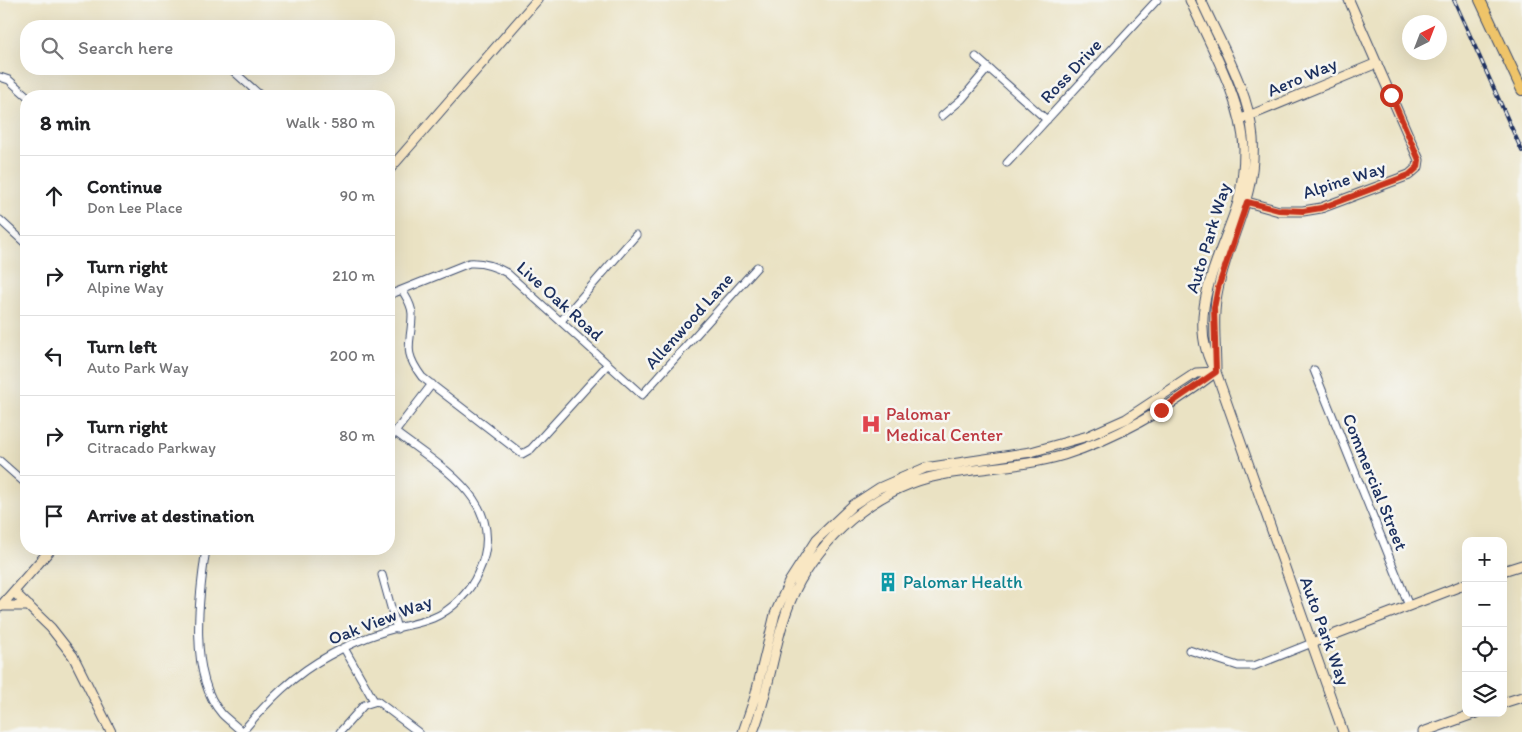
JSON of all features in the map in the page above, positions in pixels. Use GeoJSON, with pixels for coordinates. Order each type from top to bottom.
{"type":"FeatureCollection","features":[{"type":"Feature","properties":{"kind":"main road"},"geometry":{"type":"LineString","coordinates":[[395,163],[537,0]]}},
{"type":"Feature","properties":{"kind":"main road","name":"Auto Park Way"},"geometry":{"type":"LineString","coordinates":[[1190,0],[1233,98],[1244,148],[1243,175],[1235,209],[1209,284],[1205,305],[1205,347],[1207,357],[1216,372],[1343,732]]}},
{"type":"Feature","properties":{"kind":"main road","name":"Auto Park Way"},"geometry":{"type":"LineString","coordinates":[[1200,0],[1237,82],[1249,117],[1252,138],[1252,168],[1247,202],[1218,288],[1214,308],[1216,372]]}},
{"type":"Feature","properties":{"kind":"main road"},"geometry":{"type":"LineString","coordinates":[[1349,0],[1377,63]]}},
{"type":"Feature","properties":{"kind":"main road"},"geometry":{"type":"LineString","coordinates":[[1480,0],[1522,90]]}},
{"type":"Feature","properties":{"kind":"main road","name":"Aero Way"},"geometry":{"type":"LineString","coordinates":[[1239,120],[1377,63]]}},
{"type":"Feature","properties":{"kind":"main road","name":"Alpine Way"},"geometry":{"type":"LineString","coordinates":[[1247,202],[1286,212],[1313,209],[1409,175],[1418,167],[1419,160],[1377,63]]}},
{"type":"Feature","properties":{"kind":"main road"},"geometry":{"type":"LineString","coordinates":[[742,732],[754,697],[775,614],[788,582],[816,540],[853,505],[879,488],[926,468],[1031,452],[1088,436],[1126,419],[1196,373],[1216,372]]}},
{"type":"Feature","properties":{"kind":"main road"},"geometry":{"type":"LineString","coordinates":[[753,732],[766,693],[789,604],[815,558],[850,520],[887,495],[922,480],[940,475],[1049,458],[1103,440],[1143,422],[1216,372]]}},
{"type":"Feature","properties":{"kind":"main road"},"geometry":{"type":"LineString","coordinates":[[1,607],[46,555]]}},
{"type":"Feature","properties":{"kind":"main road"},"geometry":{"type":"LineString","coordinates":[[1507,570],[1522,565]]}},
{"type":"Feature","properties":{"kind":"main road"},"geometry":{"type":"LineString","coordinates":[[1312,643],[1462,586]]}},
{"type":"Feature","properties":{"kind":"main road"},"geometry":{"type":"LineString","coordinates":[[14,592],[51,628],[74,656],[111,732]]}},
{"type":"Feature","properties":{"kind":"main road"},"geometry":{"type":"LineString","coordinates":[[1,607],[29,606]]}},
{"type":"Feature","properties":{"kind":"main road"},"geometry":{"type":"LineString","coordinates":[[1507,703],[1522,697]]}},
{"type":"Feature","properties":{"kind":"main road"},"geometry":{"type":"LineString","coordinates":[[1422,732],[1465,717]]}},
{"type":"Feature","properties":{"kind":"street","name":"Ross Drive"},"geometry":{"type":"LineString","coordinates":[[1007,163],[1157,0]]}},
{"type":"Feature","properties":{"kind":"street"},"geometry":{"type":"LineString","coordinates":[[976,57],[1047,120]]}},
{"type":"Feature","properties":{"kind":"street"},"geometry":{"type":"LineString","coordinates":[[942,116],[962,99],[988,68]]}},
{"type":"Feature","properties":{"kind":"street"},"geometry":{"type":"LineString","coordinates":[[238,75],[254,90]]}},
{"type":"Feature","properties":{"kind":"street"},"geometry":{"type":"LineString","coordinates":[[0,78],[8,80],[20,91]]}},
{"type":"Feature","properties":{"kind":"street"},"geometry":{"type":"LineString","coordinates":[[0,220],[20,238]]}},
{"type":"Feature","properties":{"kind":"street"},"geometry":{"type":"LineString","coordinates":[[561,321],[636,235]]}},
{"type":"Feature","properties":{"kind":"street","name":"Live Oak Road"},"geometry":{"type":"LineString","coordinates":[[395,293],[469,263],[489,264],[508,273],[642,395]]}},
{"type":"Feature","properties":{"kind":"street","name":"Allenwood Lane"},"geometry":{"type":"LineString","coordinates":[[642,395],[757,266]]}},
{"type":"Feature","properties":{"kind":"street"},"geometry":{"type":"LineString","coordinates":[[402,290],[410,304],[412,314],[408,338],[412,363],[422,377],[522,454],[531,449],[608,364]]}},
{"type":"Feature","properties":{"kind":"street","name":"Commercial Street"},"geometry":{"type":"LineString","coordinates":[[1314,370],[1409,606]]}},
{"type":"Feature","properties":{"kind":"street"},"geometry":{"type":"LineString","coordinates":[[395,432],[432,384]]}},
{"type":"Feature","properties":{"kind":"street","name":"Oak View Way"},"geometry":{"type":"LineString","coordinates":[[242,732],[274,695],[303,672],[344,648],[432,618],[446,611],[461,598],[477,576],[485,559],[487,541],[486,523],[473,496],[463,485],[395,432]]}},
{"type":"Feature","properties":{"kind":"street"},"geometry":{"type":"LineString","coordinates":[[0,461],[20,479]]}},
{"type":"Feature","properties":{"kind":"street"},"geometry":{"type":"LineString","coordinates":[[205,555],[200,586],[199,624],[205,684],[222,713],[242,732]]}},
{"type":"Feature","properties":{"kind":"street"},"geometry":{"type":"LineString","coordinates":[[382,575],[396,629]]}},
{"type":"Feature","properties":{"kind":"street"},"geometry":{"type":"LineString","coordinates":[[1189,650],[1238,666],[1254,666],[1312,643]]}},
{"type":"Feature","properties":{"kind":"street"},"geometry":{"type":"LineString","coordinates":[[344,648],[374,702]]}},
{"type":"Feature","properties":{"kind":"street"},"geometry":{"type":"LineString","coordinates":[[340,732],[364,705],[374,702],[382,703],[418,732]]}},
{"type":"Feature","properties":{"kind":"railway"},"geometry":{"type":"LineString","coordinates":[[1454,0],[1522,151]]}},
{"type":"Feature","properties":{"kind":"place","name":"Palomar Medical Center"},"geometry":{"type":"Point","coordinates":[871,424]}},
{"type":"Feature","properties":{"kind":"place","name":"Palomar Health"},"geometry":{"type":"Point","coordinates":[888,582]}},
{"type":"Feature","properties":{"kind":"route"},"geometry":{"type":"LineString","coordinates":[[1161,410],[1216,372],[1214,308],[1222,272],[1247,202],[1286,212],[1321,208],[1409,175],[1418,167],[1419,160],[1391,95]]}}]}
